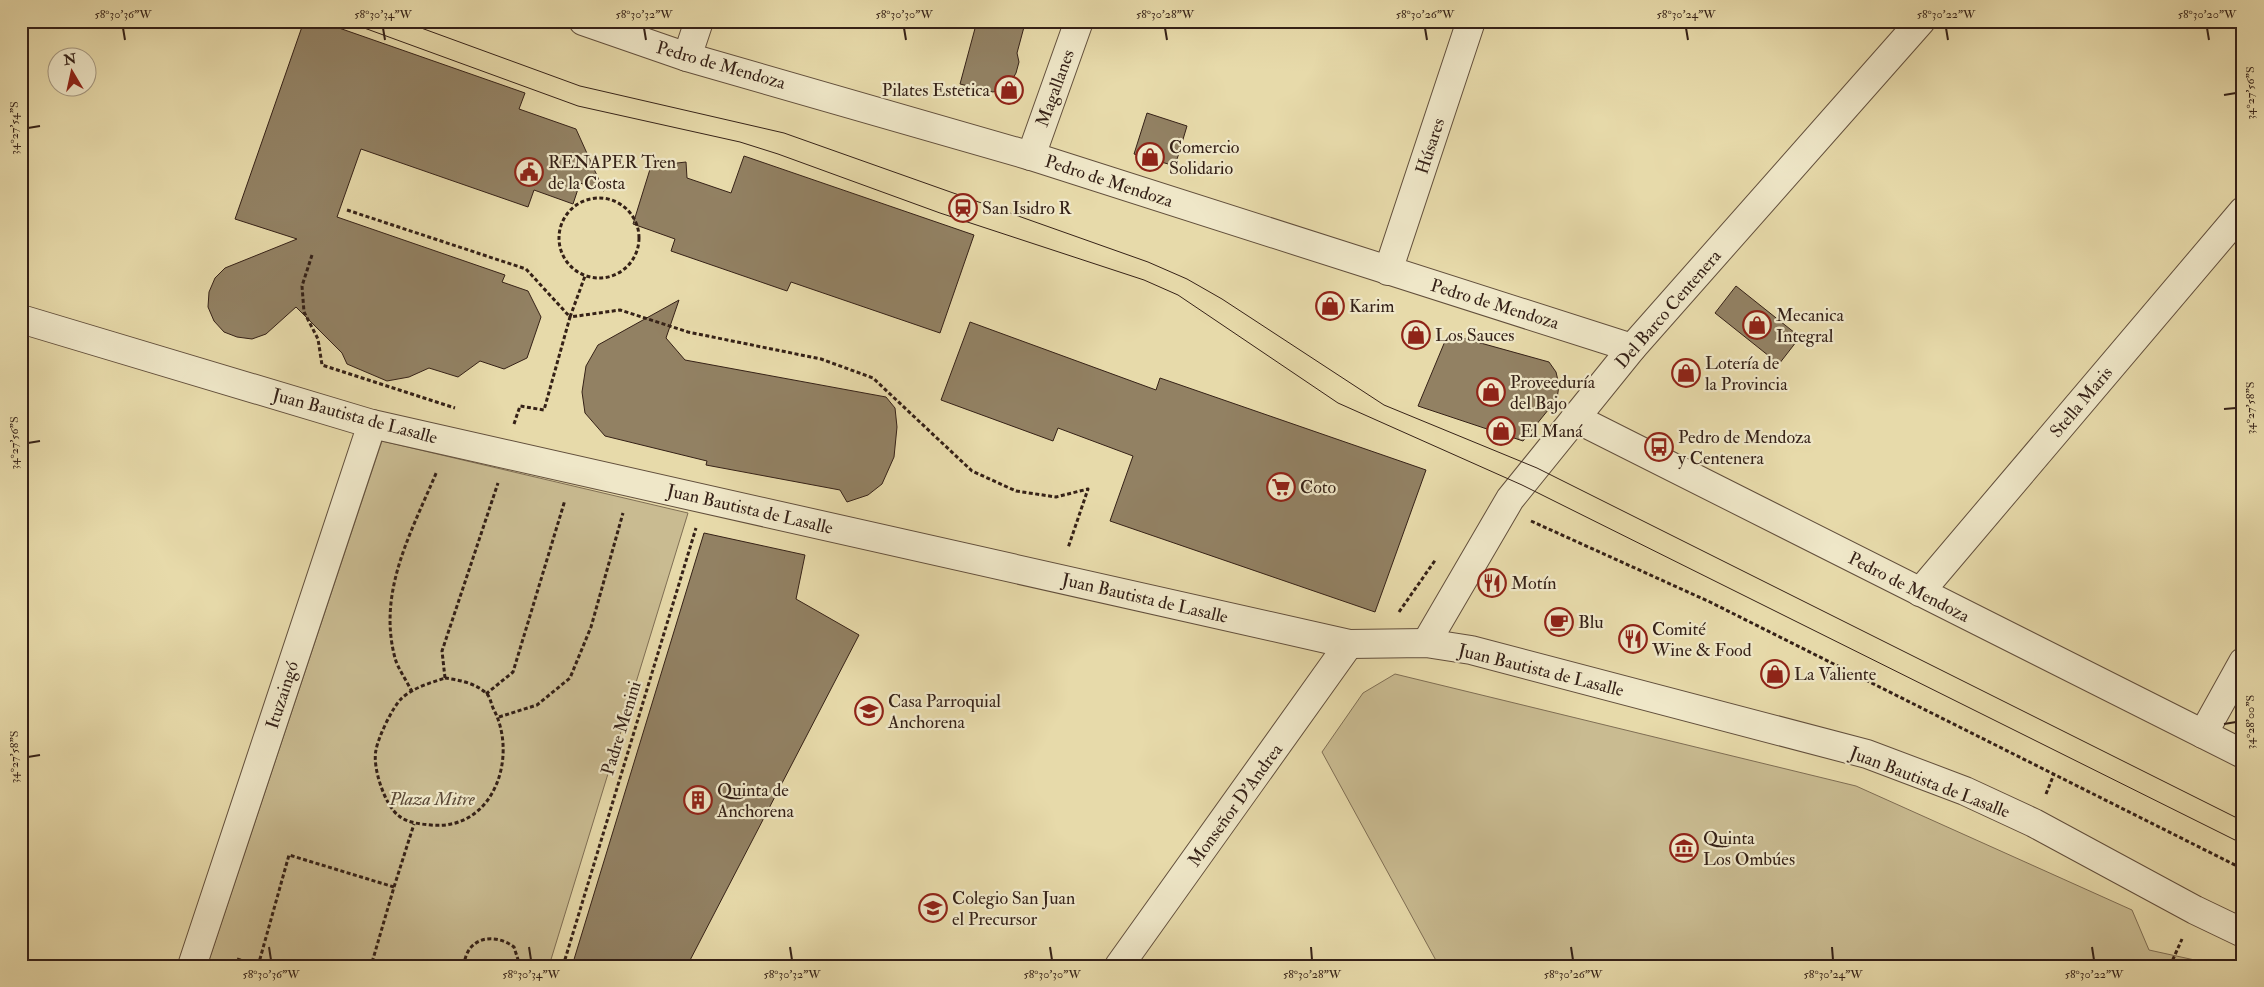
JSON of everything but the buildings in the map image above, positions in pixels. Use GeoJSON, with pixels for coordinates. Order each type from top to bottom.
{"type":"FeatureCollection","features":[{"type":"Feature","properties":{"kind":"street","name":"Pedro de Mendoza"},"geometry":{"type":"LineString","coordinates":[[583,21],[629,28],[687,57],[1031,156],[1632,348]]}},
{"type":"Feature","properties":{"kind":"street"},"geometry":{"type":"LineString","coordinates":[[687,57],[699,21]]}},
{"type":"Feature","properties":{"kind":"street","name":"Magallanes"},"geometry":{"type":"LineString","coordinates":[[1031,156],[1079,21]]}},
{"type":"Feature","properties":{"kind":"street","name":"Húsares"},"geometry":{"type":"LineString","coordinates":[[1388,271],[1471,21]]}},
{"type":"Feature","properties":{"kind":"street","name":"Del Barco Centenera"},"geometry":{"type":"LineString","coordinates":[[1426,643],[1503,508],[1632,348],[1921,21]]}},
{"type":"Feature","properties":{"kind":"street","name":"Stella Maris"},"geometry":{"type":"LineString","coordinates":[[1920,592],[2243,211]]}},
{"type":"Feature","properties":{"kind":"street","name":"Juan Bautista de Lasalle"},"geometry":{"type":"LineString","coordinates":[[21,319],[372,424],[1349,644],[1426,643],[1471,650],[1867,754],[1965,791],[2034,823],[2195,910],[2243,933]]}},
{"type":"Feature","properties":{"kind":"street","name":"Pedro de Mendoza"},"geometry":{"type":"LineString","coordinates":[[1575,418],[2243,754]]}},
{"type":"Feature","properties":{"kind":"street","name":"Ituzaingó"},"geometry":{"type":"LineString","coordinates":[[192,966],[372,424]]}},
{"type":"Feature","properties":{"kind":"street","name":"Monseñor D'Andrea"},"geometry":{"type":"LineString","coordinates":[[1119,966],[1349,644]]}},
{"type":"Feature","properties":{"kind":"street"},"geometry":{"type":"LineString","coordinates":[[2203,734],[2243,662]]}},
{"type":"Feature","properties":{"kind":"path"},"geometry":{"type":"LineString","coordinates":[[602,197],[616,200],[627,208],[635,220],[639,232],[638,246],[633,259],[624,269],[612,276],[598,278],[585,276],[574,270],[565,261],[560,249],[558,236],[560,223],[567,212],[588,199],[602,197]]}},
{"type":"Feature","properties":{"kind":"path"},"geometry":{"type":"LineString","coordinates":[[347,210],[526,269],[570,317]]}},
{"type":"Feature","properties":{"kind":"path"},"geometry":{"type":"LineString","coordinates":[[312,255],[302,286],[304,312],[318,339],[322,365],[458,409]]}},
{"type":"Feature","properties":{"kind":"path"},"geometry":{"type":"LineString","coordinates":[[512,427],[520,406],[544,410],[570,317],[585,276]]}},
{"type":"Feature","properties":{"kind":"path"},"geometry":{"type":"LineString","coordinates":[[570,317],[620,310],[688,332],[821,359],[873,378],[972,471],[1016,491],[1056,497],[1088,489],[1066,552]]}},
{"type":"Feature","properties":{"kind":"path"},"geometry":{"type":"LineString","coordinates":[[412,692],[396,659],[388,617],[397,568],[438,470]]}},
{"type":"Feature","properties":{"kind":"path"},"geometry":{"type":"LineString","coordinates":[[445,678],[442,651],[499,480]]}},
{"type":"Feature","properties":{"kind":"path"},"geometry":{"type":"LineString","coordinates":[[486,694],[513,672],[566,498]]}},
{"type":"Feature","properties":{"kind":"path","name":"Padre Menini"},"geometry":{"type":"LineString","coordinates":[[563,966],[704,498]]}},
{"type":"Feature","properties":{"kind":"path"},"geometry":{"type":"LineString","coordinates":[[1503,508],[1710,602],[2243,869]]}},
{"type":"Feature","properties":{"kind":"path"},"geometry":{"type":"LineString","coordinates":[[498,717],[537,706],[570,678],[591,627],[624,512]]}},
{"type":"Feature","properties":{"kind":"path"},"geometry":{"type":"LineString","coordinates":[[1398,614],[1441,552]]}},
{"type":"Feature","properties":{"kind":"path"},"geometry":{"type":"LineString","coordinates":[[445,678],[465,681],[486,694],[498,717],[504,735],[505,756],[498,782],[485,804],[469,818],[442,826],[414,823],[398,816],[385,798],[379,778],[375,751],[386,724],[400,699],[412,692],[424,684],[445,678]]}},
{"type":"Feature","properties":{"kind":"path"},"geometry":{"type":"LineString","coordinates":[[371,966],[414,823]]}},
{"type":"Feature","properties":{"kind":"path"},"geometry":{"type":"LineString","coordinates":[[237,959],[258,966],[289,855],[394,887]]}},
{"type":"Feature","properties":{"kind":"path"},"geometry":{"type":"LineString","coordinates":[[464,966],[467,954],[479,941],[497,938],[514,948],[520,966]]}},
{"type":"Feature","properties":{"kind":"green space","name":"Plaza Mitre"},"geometry":{"type":"Polygon","coordinates":[[[382,441],[688,513],[549,966],[207,966],[382,441]]]}},
{"type":"Feature","properties":{"kind":"green space","name":"Quinta Los Ombúes"},"geometry":{"type":"Polygon","coordinates":[[[1395,674],[1856,786],[2132,910],[2149,950],[2222,966],[1439,966],[1322,752],[1363,693],[1395,674]]]}},
{"type":"Feature","properties":{"kind":"tram line"},"geometry":{"type":"LineString","coordinates":[[345,21],[578,106],[740,142],[940,213],[1144,280],[1178,295],[1338,403],[1522,485],[2243,844]]}},
{"type":"Feature","properties":{"kind":"tram line"},"geometry":{"type":"LineString","coordinates":[[402,21],[580,86],[784,133],[1148,262],[1187,279],[1222,299],[1384,405],[1537,468],[2243,821]]}},
{"type":"Feature","properties":{"kind":"place","name":"Pilates Estetica"},"geometry":{"type":"Point","coordinates":[1009,90]}},
{"type":"Feature","properties":{"kind":"place","name":"Comercio Solidario"},"geometry":{"type":"Point","coordinates":[1150,157]}},
{"type":"Feature","properties":{"kind":"place","name":"RENAPER Tren de la Costa"},"geometry":{"type":"Point","coordinates":[529,172]}},
{"type":"Feature","properties":{"kind":"place","name":"San Isidro R"},"geometry":{"type":"Point","coordinates":[963,208]}},
{"type":"Feature","properties":{"kind":"place","name":"Karim"},"geometry":{"type":"Point","coordinates":[1330,306]}},
{"type":"Feature","properties":{"kind":"place","name":"Mecanica Integral"},"geometry":{"type":"Point","coordinates":[1757,325]}},
{"type":"Feature","properties":{"kind":"place","name":"Los Sauces"},"geometry":{"type":"Point","coordinates":[1416,335]}},
{"type":"Feature","properties":{"kind":"place","name":"Lotería de la Provincia"},"geometry":{"type":"Point","coordinates":[1686,373]}},
{"type":"Feature","properties":{"kind":"place","name":"Proveeduría del Bajo"},"geometry":{"type":"Point","coordinates":[1491,392]}},
{"type":"Feature","properties":{"kind":"place","name":"El Maná"},"geometry":{"type":"Point","coordinates":[1501,431]}},
{"type":"Feature","properties":{"kind":"place","name":"Pedro de Mendoza y Centenera"},"geometry":{"type":"Point","coordinates":[1659,447]}},
{"type":"Feature","properties":{"kind":"place","name":"Coto"},"geometry":{"type":"Point","coordinates":[1281,487]}},
{"type":"Feature","properties":{"kind":"place","name":"Motín"},"geometry":{"type":"Point","coordinates":[1492,583]}},
{"type":"Feature","properties":{"kind":"place","name":"Blu"},"geometry":{"type":"Point","coordinates":[1559,622]}},
{"type":"Feature","properties":{"kind":"place","name":"Comité Wine & Food"},"geometry":{"type":"Point","coordinates":[1633,639]}},
{"type":"Feature","properties":{"kind":"place","name":"La Valiente"},"geometry":{"type":"Point","coordinates":[1775,674]}},
{"type":"Feature","properties":{"kind":"place","name":"Casa Parroquial Anchorena"},"geometry":{"type":"Point","coordinates":[869,711]}},
{"type":"Feature","properties":{"kind":"place","name":"Quinta de Anchorena"},"geometry":{"type":"Point","coordinates":[698,800]}},
{"type":"Feature","properties":{"kind":"place","name":"Quinta Los Ombúes"},"geometry":{"type":"Point","coordinates":[1684,848]}},
{"type":"Feature","properties":{"kind":"place","name":"Colegio San Juan el Precursor"},"geometry":{"type":"Point","coordinates":[933,908]}}]}
